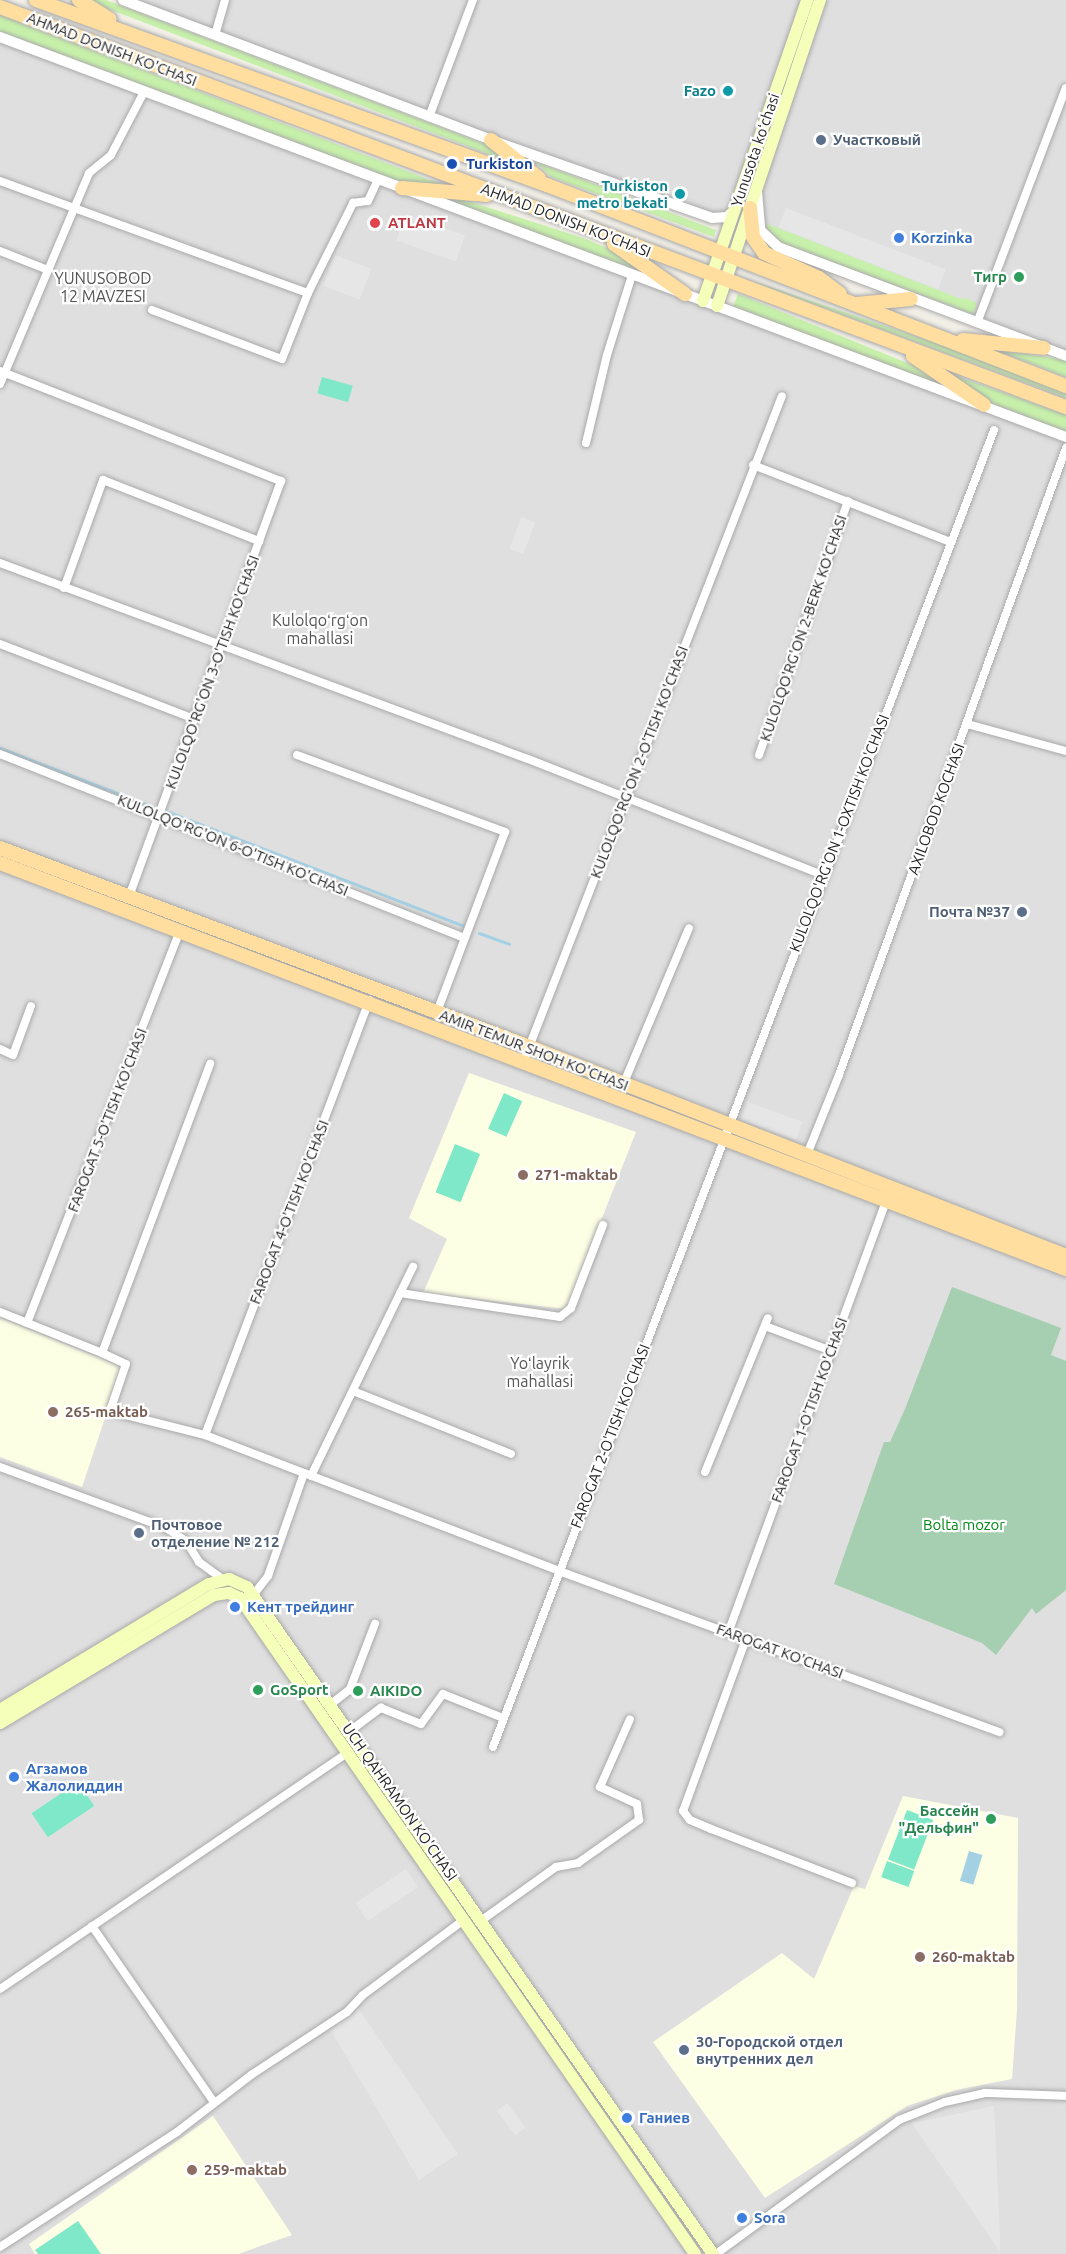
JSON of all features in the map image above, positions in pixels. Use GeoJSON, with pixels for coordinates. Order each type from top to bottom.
{"type":"FeatureCollection","features":[{"type":"Feature","properties":{"kind":"main road","name":"AHMAD DONISH KO'CHASI"},"geometry":{"type":"LineString","coordinates":[[36,0],[547,185],[1066,386]]}},
{"type":"Feature","properties":{"kind":"main road"},"geometry":{"type":"LineString","coordinates":[[79,0],[135,34]]}},
{"type":"Feature","properties":{"kind":"main road","name":"Yunusota koʻchasi"},"geometry":{"type":"LineString","coordinates":[[717,306],[719,278],[807,0]]}},
{"type":"Feature","properties":{"kind":"main road","name":"Yunusota koʻchasi"},"geometry":{"type":"LineString","coordinates":[[743,206],[757,186],[820,0]]}},
{"type":"Feature","properties":{"kind":"main road","name":"AHMAD DONISH KO'CHASI"},"geometry":{"type":"LineString","coordinates":[[0,7],[1066,407]]}},
{"type":"Feature","properties":{"kind":"main road"},"geometry":{"type":"LineString","coordinates":[[491,140],[547,185]]}},
{"type":"Feature","properties":{"kind":"main road"},"geometry":{"type":"LineString","coordinates":[[402,188],[504,197]]}},
{"type":"Feature","properties":{"kind":"main road"},"geometry":{"type":"LineString","coordinates":[[743,206],[753,237],[764,253],[819,278],[854,304],[912,299]]}},
{"type":"Feature","properties":{"kind":"main road"},"geometry":{"type":"LineString","coordinates":[[598,232],[685,294]]}},
{"type":"Feature","properties":{"kind":"main road","name":"Yunusota koʻchasi"},"geometry":{"type":"LineString","coordinates":[[703,301],[719,278]]}},
{"type":"Feature","properties":{"kind":"main road"},"geometry":{"type":"LineString","coordinates":[[940,338],[1044,348]]}},
{"type":"Feature","properties":{"kind":"main road"},"geometry":{"type":"LineString","coordinates":[[896,344],[984,405]]}},
{"type":"Feature","properties":{"kind":"main road","name":"AMIR TEMUR SHOH KO'CHASI"},"geometry":{"type":"LineString","coordinates":[[0,848],[129,897],[183,924]]}},
{"type":"Feature","properties":{"kind":"main road","name":"AMIR TEMUR SHOH KO'CHASI"},"geometry":{"type":"LineString","coordinates":[[0,863],[183,924],[888,1194],[1066,1256]]}},
{"type":"Feature","properties":{"kind":"main road","name":"AMIR TEMUR SHOH KO'CHASI"},"geometry":{"type":"LineString","coordinates":[[371,995],[437,1012],[527,1054],[623,1084],[727,1132]]}},
{"type":"Feature","properties":{"kind":"main road","name":"AMIR TEMUR SHOH KO'CHASI"},"geometry":{"type":"LineString","coordinates":[[888,1194],[1066,1269]]}},
{"type":"Feature","properties":{"kind":"main road","name":"UCH QAHRAMON KO'CHASI"},"geometry":{"type":"LineString","coordinates":[[0,1723],[222,1579],[242,1583],[254,1594],[315,1691]]}},
{"type":"Feature","properties":{"kind":"main road","name":"UCH QAHRAMON KO'CHASI"},"geometry":{"type":"LineString","coordinates":[[0,1710],[214,1595],[229,1593],[244,1603],[315,1691],[332,1704],[714,2254]]}},
{"type":"Feature","properties":{"kind":"main road"},"geometry":{"type":"LineString","coordinates":[[315,1691],[349,1752],[695,2254]]}},
{"type":"Feature","properties":{"kind":"street"},"geometry":{"type":"LineString","coordinates":[[123,0],[491,140],[712,218],[727,217],[743,206]]}},
{"type":"Feature","properties":{"kind":"street"},"geometry":{"type":"LineString","coordinates":[[215,35],[225,0]]}},
{"type":"Feature","properties":{"kind":"street"},"geometry":{"type":"LineString","coordinates":[[429,117],[473,0]]}},
{"type":"Feature","properties":{"kind":"street","name":"AHMAD DONISH KO'CHASI"},"geometry":{"type":"LineString","coordinates":[[0,37],[1066,437]]}},
{"type":"Feature","properties":{"kind":"street"},"geometry":{"type":"LineString","coordinates":[[977,323],[1066,88]]}},
{"type":"Feature","properties":{"kind":"street"},"geometry":{"type":"LineString","coordinates":[[0,384],[2,372],[89,172],[111,155],[144,92]]}},
{"type":"Feature","properties":{"kind":"street"},"geometry":{"type":"LineString","coordinates":[[152,310],[282,359],[308,293],[353,202],[368,201],[378,180]]}},
{"type":"Feature","properties":{"kind":"street"},"geometry":{"type":"LineString","coordinates":[[0,181],[308,293]]}},
{"type":"Feature","properties":{"kind":"street"},"geometry":{"type":"LineString","coordinates":[[757,186],[760,230],[778,247],[1066,356]]}},
{"type":"Feature","properties":{"kind":"street"},"geometry":{"type":"LineString","coordinates":[[0,251],[48,270]]}},
{"type":"Feature","properties":{"kind":"street"},"geometry":{"type":"LineString","coordinates":[[586,442],[607,355],[632,275]]}},
{"type":"Feature","properties":{"kind":"street","name":"KULOLQO'RG'ON 3-O'TISH KO'CHASI"},"geometry":{"type":"LineString","coordinates":[[2,372],[281,481],[129,897]]}},
{"type":"Feature","properties":{"kind":"street","name":"KULOLQO'RG'ON 2-O'TISH KO'CHASI"},"geometry":{"type":"LineString","coordinates":[[527,1054],[753,465],[782,396]]}},
{"type":"Feature","properties":{"kind":"street","name":"KULOLQO'RG'ON 1-OXTISH KO'CHASI"},"geometry":{"type":"LineString","coordinates":[[727,1132],[823,874],[994,430]]}},
{"type":"Feature","properties":{"kind":"street","name":"AXILOBOD KOCHASI"},"geometry":{"type":"LineString","coordinates":[[804,1162],[967,724],[1066,448]]}},
{"type":"Feature","properties":{"kind":"street"},"geometry":{"type":"LineString","coordinates":[[753,465],[950,542]]}},
{"type":"Feature","properties":{"kind":"street"},"geometry":{"type":"LineString","coordinates":[[64,588],[104,480],[260,541]]}},
{"type":"Feature","properties":{"kind":"street","name":"KULOLQO'RG'ON 2-BERK KO'CHASI"},"geometry":{"type":"LineString","coordinates":[[759,755],[848,501]]}},
{"type":"Feature","properties":{"kind":"street"},"geometry":{"type":"LineString","coordinates":[[0,563],[823,874]]}},
{"type":"Feature","properties":{"kind":"street"},"geometry":{"type":"LineString","coordinates":[[0,645],[194,719]]}},
{"type":"Feature","properties":{"kind":"street"},"geometry":{"type":"LineString","coordinates":[[967,724],[1066,751]]}},
{"type":"Feature","properties":{"kind":"street","name":"KULOLQO'RG'ON 6-O'TISH KO'CHASI"},"geometry":{"type":"LineString","coordinates":[[0,754],[160,815],[464,938]]}},
{"type":"Feature","properties":{"kind":"street"},"geometry":{"type":"LineString","coordinates":[[297,755],[506,832],[437,1012]]}},
{"type":"Feature","properties":{"kind":"street","name":"FAROGAT 5-O'TISH KO'CHASI"},"geometry":{"type":"LineString","coordinates":[[27,1323],[183,924]]}},
{"type":"Feature","properties":{"kind":"street"},"geometry":{"type":"LineString","coordinates":[[623,1084],[689,927]]}},
{"type":"Feature","properties":{"kind":"street","name":"FAROGAT 4-O'TISH KO'CHASI"},"geometry":{"type":"LineString","coordinates":[[205,1435],[371,995]]}},
{"type":"Feature","properties":{"kind":"street"},"geometry":{"type":"LineString","coordinates":[[0,1049],[13,1055],[31,1006]]}},
{"type":"Feature","properties":{"kind":"street"},"geometry":{"type":"LineString","coordinates":[[0,1312],[102,1353],[210,1064]]}},
{"type":"Feature","properties":{"kind":"street","name":"FAROGAT 2-O'TISH KO'CHASI"},"geometry":{"type":"LineString","coordinates":[[493,1747],[727,1132]]}},
{"type":"Feature","properties":{"kind":"street","name":"FAROGAT 1-O'TISH KO'CHASI"},"geometry":{"type":"LineString","coordinates":[[728,1633],[888,1194]]}},
{"type":"Feature","properties":{"kind":"street"},"geometry":{"type":"LineString","coordinates":[[400,1293],[567,1315],[603,1225]]}},
{"type":"Feature","properties":{"kind":"street"},"geometry":{"type":"LineString","coordinates":[[254,1594],[268,1576],[308,1475],[353,1391],[413,1267]]}},
{"type":"Feature","properties":{"kind":"street"},"geometry":{"type":"LineString","coordinates":[[705,1472],[767,1322],[831,1351]]}},
{"type":"Feature","properties":{"kind":"street","name":"FAROGAT KO'CHASI"},"geometry":{"type":"LineString","coordinates":[[102,1353],[126,1364],[111,1410],[205,1435],[559,1571],[999,1732]]}},
{"type":"Feature","properties":{"kind":"street"},"geometry":{"type":"LineString","coordinates":[[353,1391],[512,1454]]}},
{"type":"Feature","properties":{"kind":"street"},"geometry":{"type":"LineString","coordinates":[[0,1467],[166,1528],[186,1541],[199,1562],[222,1579]]}},
{"type":"Feature","properties":{"kind":"street"},"geometry":{"type":"LineString","coordinates":[[332,1704],[350,1689],[375,1624]]}},
{"type":"Feature","properties":{"kind":"street"},"geometry":{"type":"LineString","coordinates":[[746,1639],[683,1812],[690,1820],[711,1829],[852,1883]]}},
{"type":"Feature","properties":{"kind":"street"},"geometry":{"type":"LineString","coordinates":[[350,1731],[381,1708],[421,1725],[443,1694],[503,1718]]}},
{"type":"Feature","properties":{"kind":"street"},"geometry":{"type":"LineString","coordinates":[[482,1920],[556,1867],[578,1863],[639,1820],[637,1804],[600,1787],[630,1719]]}},
{"type":"Feature","properties":{"kind":"street"},"geometry":{"type":"LineString","coordinates":[[0,1989],[349,1752]]}},
{"type":"Feature","properties":{"kind":"street"},"geometry":{"type":"LineString","coordinates":[[0,2247],[162,2142],[214,2102],[347,2012],[363,1995],[465,1919]]}},
{"type":"Feature","properties":{"kind":"street"},"geometry":{"type":"LineString","coordinates":[[92,1926],[214,2102]]}},
{"type":"Feature","properties":{"kind":"street"},"geometry":{"type":"LineString","coordinates":[[714,2254],[899,2120],[945,2103],[985,2093],[1066,2096]]}},
{"type":"Feature","properties":{"kind":"shaded area"},"geometry":{"type":"Polygon","coordinates":[[[123,0],[807,0],[737,204],[719,219],[123,0]]]}},
{"type":"Feature","properties":{"kind":"shaded area"},"geometry":{"type":"Polygon","coordinates":[[[820,0],[1066,0],[1066,356],[771,243],[758,212],[769,153],[820,0]]]}},
{"type":"Feature","properties":{"kind":"shaded area"},"geometry":{"type":"Polygon","coordinates":[[[0,37],[1066,437],[1066,1256],[0,848],[0,37]]]}},
{"type":"Feature","properties":{"kind":"shaded area"},"geometry":{"type":"Polygon","coordinates":[[[786,208],[946,269],[938,289],[778,228],[786,208]]]}},
{"type":"Feature","properties":{"kind":"shaded area"},"geometry":{"type":"Polygon","coordinates":[[[406,214],[465,236],[456,262],[396,240],[406,214]]]}},
{"type":"Feature","properties":{"kind":"shaded area"},"geometry":{"type":"Polygon","coordinates":[[[335,255],[371,269],[360,300],[323,286],[335,255]]]}},
{"type":"Feature","properties":{"kind":"shaded area"},"geometry":{"type":"Polygon","coordinates":[[[521,517],[535,522],[523,554],[509,549],[521,517]]]}},
{"type":"Feature","properties":{"kind":"shaded area","name":"Yoʻlayrik mahallasi"},"geometry":{"type":"Polygon","coordinates":[[[0,863],[1066,1269],[1066,2254],[713,2254],[254,1594],[229,1579],[0,1710],[0,863]]]}},
{"type":"Feature","properties":{"kind":"shaded area","name":"271-maktab"},"geometry":{"type":"Polygon","coordinates":[[[469,1073],[636,1132],[566,1309],[423,1293],[447,1239],[409,1218],[469,1073]]]}},
{"type":"Feature","properties":{"kind":"shaded area"},"geometry":{"type":"Polygon","coordinates":[[[748,1102],[803,1122],[796,1140],[742,1120],[748,1102]]]}},
{"type":"Feature","properties":{"kind":"shaded area","name":"265-maktab"},"geometry":{"type":"Polygon","coordinates":[[[0,1318],[122,1367],[82,1487],[0,1457],[0,1318]]]}},
{"type":"Feature","properties":{"kind":"shaded area"},"geometry":{"type":"Polygon","coordinates":[[[229,1593],[695,2254],[0,2254],[0,1723],[229,1593]]]}},
{"type":"Feature","properties":{"kind":"shaded area"},"geometry":{"type":"Polygon","coordinates":[[[903,1796],[1018,1818],[1017,2010],[1012,2079],[956,2090],[907,2106],[765,2198],[653,2042],[782,1953],[814,1979],[854,1886],[865,1889],[903,1796]]]}},
{"type":"Feature","properties":{"kind":"shaded area"},"geometry":{"type":"Polygon","coordinates":[[[406,1869],[418,1887],[368,1921],[355,1903],[406,1869]]]}},
{"type":"Feature","properties":{"kind":"shaded area"},"geometry":{"type":"Polygon","coordinates":[[[358,2008],[458,2154],[419,2180],[330,2029],[358,2008]]]}},
{"type":"Feature","properties":{"kind":"shaded area"},"geometry":{"type":"Polygon","coordinates":[[[507,2103],[526,2128],[515,2136],[497,2111],[507,2103]]]}},
{"type":"Feature","properties":{"kind":"shaded area"},"geometry":{"type":"Polygon","coordinates":[[[994,2106],[1000,2238],[1000,2252],[912,2123],[994,2106]]]}},
{"type":"Feature","properties":{"kind":"shaded area","name":"259-maktab"},"geometry":{"type":"Polygon","coordinates":[[[213,2116],[292,2235],[238,2254],[35,2254],[29,2244],[213,2116]]]}},
{"type":"Feature","properties":{"kind":"green space"},"geometry":{"type":"Polygon","coordinates":[[[85,0],[106,0],[485,144],[509,162],[85,0]]]}},
{"type":"Feature","properties":{"kind":"green space"},"geometry":{"type":"Polygon","coordinates":[[[0,15],[451,188],[401,184],[0,32],[0,15]]]}},
{"type":"Feature","properties":{"kind":"green space"},"geometry":{"type":"Polygon","coordinates":[[[536,162],[716,230],[714,237],[551,177],[536,162]]]}},
{"type":"Feature","properties":{"kind":"green space"},"geometry":{"type":"Polygon","coordinates":[[[431,195],[465,200],[586,239],[630,258],[654,277],[431,195]]]}},
{"type":"Feature","properties":{"kind":"green space"},"geometry":{"type":"Polygon","coordinates":[[[765,223],[961,299],[965,298],[977,303],[973,314],[776,241],[765,223]]]}},
{"type":"Feature","properties":{"kind":"green space"},"geometry":{"type":"Polygon","coordinates":[[[744,278],[944,346],[1066,394],[1066,398],[744,278]]]}},
{"type":"Feature","properties":{"kind":"green space"},"geometry":{"type":"Polygon","coordinates":[[[738,294],[912,365],[947,388],[733,307],[738,294]]]}},
{"type":"Feature","properties":{"kind":"green space"},"geometry":{"type":"Polygon","coordinates":[[[993,349],[1066,360],[1066,377],[993,349]]]}},
{"type":"Feature","properties":{"kind":"green space"},"geometry":{"type":"Polygon","coordinates":[[[951,374],[1066,415],[1066,432],[995,405],[951,374]]]}},
{"type":"Feature","properties":{"kind":"green space"},"geometry":{"type":"Polygon","coordinates":[[[322,377],[353,386],[348,402],[317,393],[322,377]]]}},
{"type":"Feature","properties":{"kind":"green space"},"geometry":{"type":"Polygon","coordinates":[[[504,1093],[522,1101],[506,1137],[488,1129],[504,1093]]]}},
{"type":"Feature","properties":{"kind":"green space"},"geometry":{"type":"Polygon","coordinates":[[[455,1144],[480,1154],[461,1202],[436,1192],[455,1144]]]}},
{"type":"Feature","properties":{"kind":"green space","name":"Bolta mozor"},"geometry":{"type":"Polygon","coordinates":[[[952,1287],[1061,1328],[1051,1355],[1066,1361],[1066,1590],[1036,1614],[1032,1608],[996,1655],[982,1643],[834,1584],[884,1442],[890,1442],[905,1409],[952,1287]]]}},
{"type":"Feature","properties":{"kind":"green space"},"geometry":{"type":"Polygon","coordinates":[[[78,1782],[94,1806],[48,1837],[32,1813],[78,1782]]]}},
{"type":"Feature","properties":{"kind":"green space"},"geometry":{"type":"Polygon","coordinates":[[[907,1810],[933,1820],[914,1870],[888,1859],[907,1810]]]}},
{"type":"Feature","properties":{"kind":"green space"},"geometry":{"type":"Polygon","coordinates":[[[887,1861],[914,1871],[908,1887],[881,1877],[887,1861]]]}},
{"type":"Feature","properties":{"kind":"green space"},"geometry":{"type":"Polygon","coordinates":[[[78,2221],[101,2254],[38,2254],[35,2250],[78,2221]]]}},
{"type":"Feature","properties":{"kind":"water"},"geometry":{"type":"Polygon","coordinates":[[[969,1851],[982,1855],[973,1885],[960,1881],[969,1851]]]}},
{"type":"Feature","properties":{"kind":"waterway"},"geometry":{"type":"LineString","coordinates":[[0,748],[156,808]]}},
{"type":"Feature","properties":{"kind":"waterway"},"geometry":{"type":"LineString","coordinates":[[166,811],[466,927]]}},
{"type":"Feature","properties":{"kind":"waterway"},"geometry":{"type":"LineString","coordinates":[[479,933],[509,944]]}},
{"type":"Feature","properties":{"kind":"place","name":"Fazo"},"geometry":{"type":"Point","coordinates":[728,91]}},
{"type":"Feature","properties":{"kind":"place","name":"Участковый"},"geometry":{"type":"Point","coordinates":[821,140]}},
{"type":"Feature","properties":{"kind":"place","name":"Turkiston"},"geometry":{"type":"Point","coordinates":[452,164]}},
{"type":"Feature","properties":{"kind":"place","name":"Turkiston metro bekati"},"geometry":{"type":"Point","coordinates":[680,194]}},
{"type":"Feature","properties":{"kind":"place","name":"ATLANT"},"geometry":{"type":"Point","coordinates":[375,223]}},
{"type":"Feature","properties":{"kind":"place","name":"Korzinka"},"geometry":{"type":"Point","coordinates":[899,238]}},
{"type":"Feature","properties":{"kind":"place","name":"Тигр"},"geometry":{"type":"Point","coordinates":[1019,277]}},
{"type":"Feature","properties":{"kind":"place","name":"Почта №37"},"geometry":{"type":"Point","coordinates":[1022,912]}},
{"type":"Feature","properties":{"kind":"place","name":"271-maktab"},"geometry":{"type":"Point","coordinates":[523,1175]}},
{"type":"Feature","properties":{"kind":"place","name":"265-maktab"},"geometry":{"type":"Point","coordinates":[53,1412]}},
{"type":"Feature","properties":{"kind":"place","name":"Почтовое отделение № 212"},"geometry":{"type":"Point","coordinates":[139,1533]}},
{"type":"Feature","properties":{"kind":"place","name":"Кент трейдинг"},"geometry":{"type":"Point","coordinates":[235,1607]}},
{"type":"Feature","properties":{"kind":"place","name":"GoSport"},"geometry":{"type":"Point","coordinates":[258,1690]}},
{"type":"Feature","properties":{"kind":"place","name":"AIKIDO"},"geometry":{"type":"Point","coordinates":[358,1691]}},
{"type":"Feature","properties":{"kind":"place","name":"Агзамов Жалолиддин"},"geometry":{"type":"Point","coordinates":[14,1777]}},
{"type":"Feature","properties":{"kind":"place","name":"Бассейн \"Дельфин\""},"geometry":{"type":"Point","coordinates":[991,1819]}},
{"type":"Feature","properties":{"kind":"place","name":"260-maktab"},"geometry":{"type":"Point","coordinates":[920,1957]}},
{"type":"Feature","properties":{"kind":"place","name":"30-Городской отдел внутренних дел"},"geometry":{"type":"Point","coordinates":[684,2050]}},
{"type":"Feature","properties":{"kind":"place","name":"Ганиев"},"geometry":{"type":"Point","coordinates":[627,2118]}},
{"type":"Feature","properties":{"kind":"place","name":"259-maktab"},"geometry":{"type":"Point","coordinates":[192,2170]}},
{"type":"Feature","properties":{"kind":"place","name":"Sora"},"geometry":{"type":"Point","coordinates":[742,2218]}},
{"type":"Feature","properties":{"kind":"district","name":"YUNUSOBOD 12 MAVZESI"},"geometry":{"type":"Point","coordinates":[103,287]}},
{"type":"Feature","properties":{"kind":"district","name":"Kulolqoʻrgʻon mahallasi"},"geometry":{"type":"Point","coordinates":[320,629]}},
{"type":"Feature","properties":{"kind":"district","name":"Yoʻlayrik mahallasi"},"geometry":{"type":"Point","coordinates":[540,1372]}}]}
